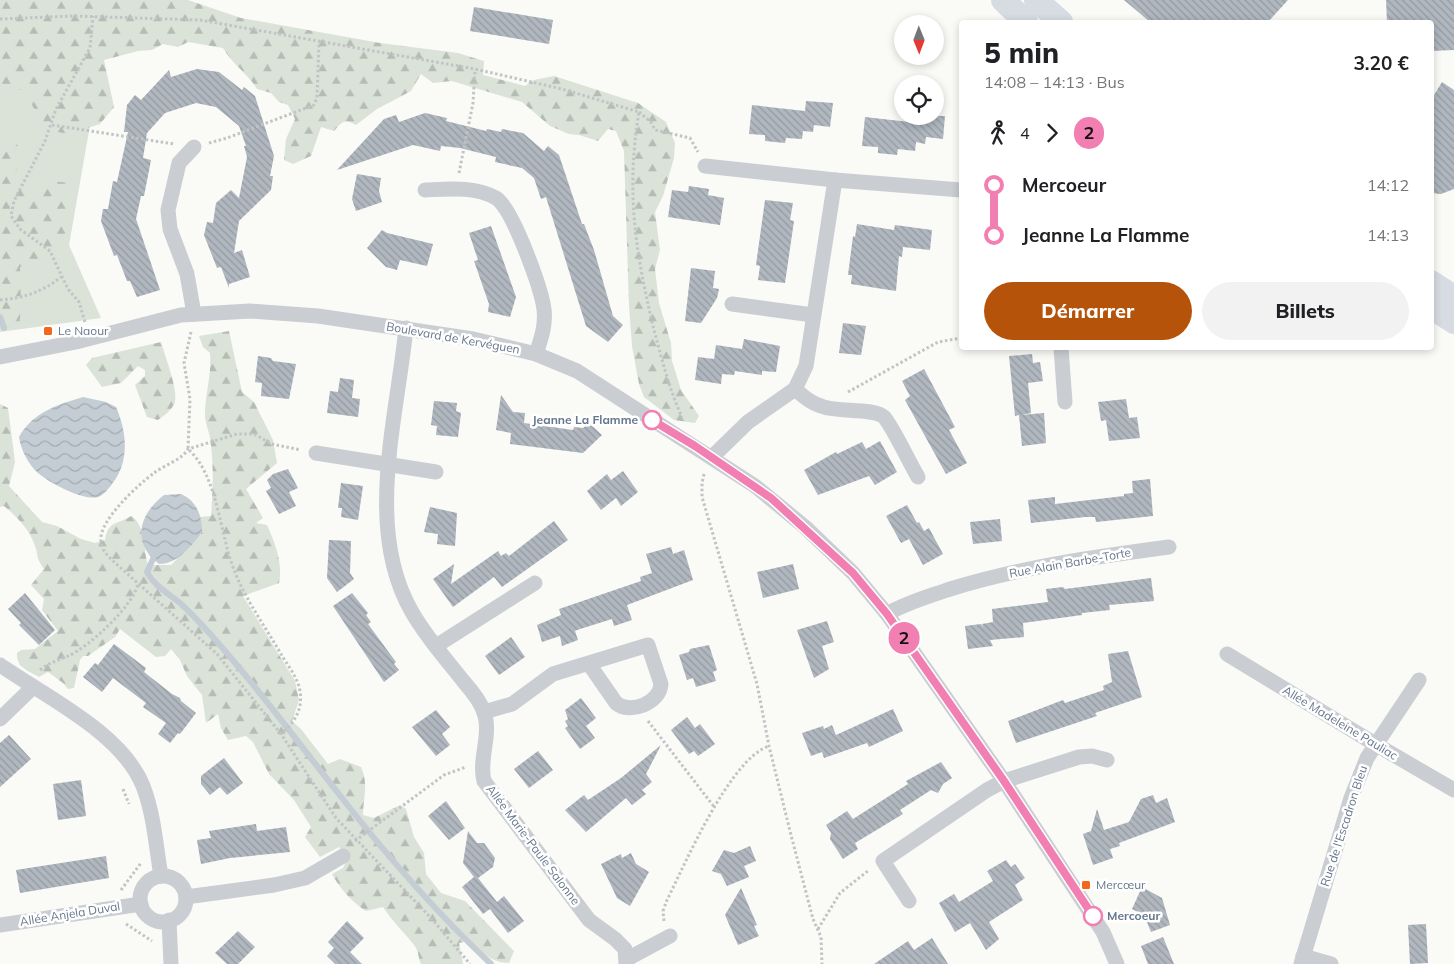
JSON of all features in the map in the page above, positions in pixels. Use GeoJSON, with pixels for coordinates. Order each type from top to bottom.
{"type":"FeatureCollection","features":[{"type":"Feature","properties":{"kind":"main road"},"geometry":{"type":"LineString","coordinates":[[1003,0],[1024,20]]}},
{"type":"Feature","properties":{"kind":"main road"},"geometry":{"type":"LineString","coordinates":[[1036,0],[1059,20]]}},
{"type":"Feature","properties":{"kind":"main road"},"geometry":{"type":"LineString","coordinates":[[1434,284],[1454,297]]}},
{"type":"Feature","properties":{"kind":"main road"},"geometry":{"type":"LineString","coordinates":[[1434,309],[1454,322]]}},
{"type":"Feature","properties":{"kind":"street"},"geometry":{"type":"LineString","coordinates":[[194,147],[179,163],[168,210],[170,229],[190,285],[194,314]]}},
{"type":"Feature","properties":{"kind":"street"},"geometry":{"type":"LineString","coordinates":[[705,166],[835,180],[959,190]]}},
{"type":"Feature","properties":{"kind":"street"},"geometry":{"type":"LineString","coordinates":[[712,457],[748,422],[795,389],[806,366],[835,180]]}},
{"type":"Feature","properties":{"kind":"street"},"geometry":{"type":"LineString","coordinates":[[425,190],[456,188],[496,199],[511,217],[544,310],[542,334],[536,354]]}},
{"type":"Feature","properties":{"kind":"street"},"geometry":{"type":"LineString","coordinates":[[732,304],[813,315]]}},
{"type":"Feature","properties":{"kind":"street","name":"Boulevard de Kervéguen"},"geometry":{"type":"LineString","coordinates":[[0,356],[27,353],[150,322],[194,314],[225,311],[272,312],[406,328],[482,341],[536,354],[577,371],[712,457],[771,498],[853,573],[887,614],[1004,781],[1103,932],[1117,964]]}},
{"type":"Feature","properties":{"kind":"street","name":"Allée Marie-Paule Salonne"},"geometry":{"type":"LineString","coordinates":[[406,328],[385,502],[392,560],[405,598],[419,624],[479,701],[484,712],[486,732],[484,781],[589,920],[625,949],[627,961],[670,936]]}},
{"type":"Feature","properties":{"kind":"street"},"geometry":{"type":"LineString","coordinates":[[1061,350],[1065,402]]}},
{"type":"Feature","properties":{"kind":"street"},"geometry":{"type":"LineString","coordinates":[[795,389],[809,401],[834,410],[873,412],[884,417],[918,477]]}},
{"type":"Feature","properties":{"kind":"street"},"geometry":{"type":"LineString","coordinates":[[316,452],[436,472]]}},
{"type":"Feature","properties":{"kind":"street","name":"Rue Alain Barbe-Torte"},"geometry":{"type":"LineString","coordinates":[[887,614],[913,602],[979,580],[1037,566],[1169,547]]}},
{"type":"Feature","properties":{"kind":"street"},"geometry":{"type":"LineString","coordinates":[[436,646],[535,583]]}},
{"type":"Feature","properties":{"kind":"street"},"geometry":{"type":"LineString","coordinates":[[484,712],[512,704],[553,674],[648,645],[661,684],[661,690],[656,697],[637,706],[629,709],[621,708],[589,664]]}},
{"type":"Feature","properties":{"kind":"street","name":"Allée Madeleine Pauliac"},"geometry":{"type":"LineString","coordinates":[[1227,654],[1374,744],[1454,790]]}},
{"type":"Feature","properties":{"kind":"street"},"geometry":{"type":"LineString","coordinates":[[0,665],[106,736],[137,774],[144,788],[150,811],[161,876]]}},
{"type":"Feature","properties":{"kind":"street","name":"Rue de l'Escadron Bleu"},"geometry":{"type":"LineString","coordinates":[[1331,964],[1302,960],[1351,798],[1374,744],[1418,680]]}},
{"type":"Feature","properties":{"kind":"street"},"geometry":{"type":"LineString","coordinates":[[0,719],[30,685]]}},
{"type":"Feature","properties":{"kind":"street"},"geometry":{"type":"LineString","coordinates":[[909,901],[883,861],[987,790],[1004,781],[1079,756],[1092,756],[1107,760]]}},
{"type":"Feature","properties":{"kind":"street"},"geometry":{"type":"LineString","coordinates":[[186,897],[305,878],[344,856]]}},
{"type":"Feature","properties":{"kind":"street"},"geometry":{"type":"LineString","coordinates":[[161,876],[168,876],[178,881],[186,897],[180,914],[168,920],[154,920],[144,910],[140,897],[145,885],[161,876]]}},
{"type":"Feature","properties":{"kind":"street","name":"Allée Anjela Duval"},"geometry":{"type":"LineString","coordinates":[[0,925],[141,904]]}},
{"type":"Feature","properties":{"kind":"street"},"geometry":{"type":"LineString","coordinates":[[168,920],[171,964]]}},
{"type":"Feature","properties":{"kind":"path"},"geometry":{"type":"LineString","coordinates":[[90,338],[79,302],[61,277],[50,251],[15,224],[11,216],[14,201],[52,125],[56,109],[90,48],[92,16]]}},
{"type":"Feature","properties":{"kind":"path"},"geometry":{"type":"LineString","coordinates":[[52,125],[194,147],[227,138],[314,105],[317,98],[319,43]]}},
{"type":"Feature","properties":{"kind":"path"},"geometry":{"type":"LineString","coordinates":[[456,188],[473,103],[475,69]]}},
{"type":"Feature","properties":{"kind":"path"},"geometry":{"type":"LineString","coordinates":[[639,112],[651,122],[655,130],[690,138],[705,166]]}},
{"type":"Feature","properties":{"kind":"path"},"geometry":{"type":"LineString","coordinates":[[1,299],[33,294],[50,286],[61,277]]}},
{"type":"Feature","properties":{"kind":"path"},"geometry":{"type":"LineString","coordinates":[[194,314],[184,363],[190,399],[188,448],[183,455],[141,484],[119,506],[102,530],[101,542],[106,553],[138,584],[217,654],[281,734],[330,810],[431,918],[470,964]]}},
{"type":"Feature","properties":{"kind":"path"},"geometry":{"type":"LineString","coordinates":[[834,410],[849,391],[938,342],[959,338]]}},
{"type":"Feature","properties":{"kind":"path"},"geometry":{"type":"LineString","coordinates":[[188,448],[236,434],[254,434],[272,444],[316,452]]}},
{"type":"Feature","properties":{"kind":"path"},"geometry":{"type":"LineString","coordinates":[[188,448],[201,463],[209,479],[225,546],[242,589],[297,681],[300,690],[300,708],[289,728],[281,734]]}},
{"type":"Feature","properties":{"kind":"path"},"geometry":{"type":"LineString","coordinates":[[30,685],[49,662],[67,656],[88,643],[134,596],[138,584]]}},
{"type":"Feature","properties":{"kind":"path"},"geometry":{"type":"LineString","coordinates":[[637,706],[714,808]]}},
{"type":"Feature","properties":{"kind":"path"},"geometry":{"type":"LineString","coordinates":[[667,900],[714,808],[746,762],[754,754],[769,746]]}},
{"type":"Feature","properties":{"kind":"path"},"geometry":{"type":"LineString","coordinates":[[370,831],[448,772]]}},
{"type":"Feature","properties":{"kind":"path"},"geometry":{"type":"LineString","coordinates":[[120,782],[132,812]]}},
{"type":"Feature","properties":{"kind":"path"},"geometry":{"type":"LineString","coordinates":[[142,861],[114,900],[113,907],[118,919],[153,941],[154,949]]}},
{"type":"Feature","properties":{"kind":"path"},"geometry":{"type":"LineString","coordinates":[[818,929],[845,888],[883,861]]}},
{"type":"Feature","properties":{"kind":"green space"},"geometry":{"type":"Polygon","coordinates":[[[0,0],[188,0],[241,18],[380,43],[458,53],[484,61],[483,75],[525,86],[534,80],[554,76],[638,103],[666,122],[675,143],[674,158],[663,196],[655,212],[660,250],[655,269],[659,303],[671,343],[672,361],[681,390],[699,416],[695,423],[674,420],[644,397],[639,384],[632,346],[629,306],[624,151],[616,131],[608,129],[598,141],[569,134],[550,126],[522,102],[452,81],[433,83],[421,74],[411,91],[377,109],[356,125],[346,121],[334,131],[321,127],[311,156],[293,164],[284,160],[286,139],[295,119],[288,105],[279,102],[271,93],[257,89],[231,60],[223,48],[188,42],[178,47],[163,44],[152,50],[138,51],[104,60],[114,107],[100,124],[69,134],[52,131],[38,116],[24,90],[14,90],[0,99],[0,0]]]}},
{"type":"Feature","properties":{"kind":"green space"},"geometry":{"type":"Polygon","coordinates":[[[0,10],[110,11],[69,245],[101,318],[0,332],[0,10]]]}},
{"type":"Feature","properties":{"kind":"green space"},"geometry":{"type":"Polygon","coordinates":[[[0,133],[16,140],[20,155],[13,185],[24,188],[52,181],[69,183],[70,201],[67,229],[57,255],[20,267],[21,309],[19,326],[0,328],[0,133]]]}},
{"type":"Feature","properties":{"kind":"green space"},"geometry":{"type":"Polygon","coordinates":[[[229,331],[242,392],[254,402],[273,440],[277,463],[246,489],[263,518],[256,523],[267,525],[275,546],[280,568],[279,583],[243,596],[295,681],[299,700],[292,721],[301,729],[328,764],[340,759],[361,767],[365,779],[363,815],[374,818],[400,805],[406,809],[414,837],[424,853],[426,874],[441,893],[465,901],[514,951],[509,963],[492,959],[470,941],[459,943],[463,964],[421,964],[416,947],[383,907],[366,911],[351,899],[332,874],[343,868],[347,860],[339,847],[320,857],[305,837],[311,827],[294,800],[269,774],[253,742],[246,736],[228,740],[221,728],[218,714],[206,723],[202,695],[187,676],[180,660],[171,649],[165,656],[156,657],[120,629],[115,637],[88,656],[83,656],[80,660],[74,688],[68,689],[48,672],[39,677],[18,662],[17,653],[21,650],[35,649],[58,631],[42,610],[44,599],[31,585],[44,569],[38,558],[32,538],[13,514],[4,506],[0,507],[0,404],[8,408],[15,462],[9,486],[42,522],[57,526],[81,539],[95,543],[105,540],[111,526],[131,516],[136,520],[142,531],[148,565],[171,565],[184,549],[200,517],[211,516],[212,458],[205,415],[210,353],[203,347],[199,336],[229,331]]]}},
{"type":"Feature","properties":{"kind":"green space"},"geometry":{"type":"Polygon","coordinates":[[[161,342],[173,381],[175,402],[166,414],[158,420],[147,417],[135,385],[145,376],[145,370],[138,366],[121,383],[102,387],[86,365],[92,358],[161,342]]]}},
{"type":"Feature","properties":{"kind":"water"},"geometry":{"type":"Polygon","coordinates":[[[83,397],[106,402],[116,407],[123,426],[125,447],[122,466],[118,475],[102,495],[92,498],[76,494],[58,486],[38,473],[21,447],[19,437],[31,421],[39,415],[83,397]]]}},
{"type":"Feature","properties":{"kind":"water"},"geometry":{"type":"Polygon","coordinates":[[[181,494],[195,505],[200,515],[202,532],[178,558],[159,564],[144,547],[142,529],[144,520],[155,503],[164,495],[181,494]]]}},
{"type":"Feature","properties":{"kind":"building"},"geometry":{"type":"Polygon","coordinates":[[[1124,0],[1288,0],[1270,20],[1148,20],[1124,0]]]}},
{"type":"Feature","properties":{"kind":"building"},"geometry":{"type":"Polygon","coordinates":[[[1386,0],[1454,0],[1454,50],[1434,51],[1434,20],[1387,20],[1386,0]]]}},
{"type":"Feature","properties":{"kind":"building"},"geometry":{"type":"Polygon","coordinates":[[[474,7],[553,20],[549,44],[470,31],[474,7]]]}},
{"type":"Feature","properties":{"kind":"building"},"geometry":{"type":"Polygon","coordinates":[[[197,69],[219,72],[242,90],[244,87],[255,96],[274,156],[270,176],[273,176],[271,190],[239,221],[234,253],[242,250],[250,277],[229,284],[229,288],[221,267],[217,268],[204,235],[207,222],[213,223],[216,203],[231,190],[239,198],[247,157],[244,146],[246,146],[239,126],[216,107],[196,103],[165,113],[147,133],[143,158],[151,160],[144,196],[141,196],[136,219],[160,290],[137,297],[130,281],[127,281],[117,255],[114,256],[101,221],[103,209],[108,209],[113,181],[117,182],[128,132],[124,132],[127,105],[135,95],[141,100],[169,70],[171,77],[197,69]]]}},
{"type":"Feature","properties":{"kind":"building"},"geometry":{"type":"Polygon","coordinates":[[[1442,82],[1454,90],[1454,189],[1441,194],[1434,193],[1434,95],[1442,82]]]}},
{"type":"Feature","properties":{"kind":"building"},"geometry":{"type":"Polygon","coordinates":[[[806,101],[833,103],[830,127],[814,125],[813,132],[803,131],[802,139],[786,138],[785,143],[765,141],[765,135],[749,134],[752,105],[805,111],[806,101]]]}},
{"type":"Feature","properties":{"kind":"building"},"geometry":{"type":"Polygon","coordinates":[[[425,113],[447,118],[446,121],[486,131],[487,129],[501,132],[502,129],[523,133],[544,151],[548,146],[559,155],[582,224],[584,224],[594,250],[613,316],[623,325],[608,342],[586,326],[546,197],[541,199],[534,178],[522,168],[495,162],[496,157],[460,148],[441,146],[440,151],[413,145],[337,170],[384,119],[396,115],[399,122],[425,113]]]}},
{"type":"Feature","properties":{"kind":"building"},"geometry":{"type":"Polygon","coordinates":[[[945,116],[943,139],[926,137],[925,144],[916,142],[915,151],[898,149],[897,155],[878,153],[878,147],[862,146],[865,117],[894,120],[894,125],[944,125],[945,116]]]}},
{"type":"Feature","properties":{"kind":"building"},"geometry":{"type":"Polygon","coordinates":[[[357,174],[381,178],[379,191],[382,202],[356,211],[352,199],[357,174]]]}},
{"type":"Feature","properties":{"kind":"building"},"geometry":{"type":"Polygon","coordinates":[[[689,186],[709,189],[708,195],[724,198],[720,225],[668,217],[672,190],[688,192],[689,186]]]}},
{"type":"Feature","properties":{"kind":"building"},"geometry":{"type":"Polygon","coordinates":[[[765,200],[793,203],[790,220],[794,221],[785,283],[758,280],[760,266],[756,265],[765,200]]]}},
{"type":"Feature","properties":{"kind":"building"},"geometry":{"type":"Polygon","coordinates":[[[857,224],[894,230],[895,225],[932,230],[930,250],[903,247],[902,257],[899,256],[896,291],[851,284],[852,275],[848,275],[853,236],[855,237],[857,224]]]}},
{"type":"Feature","properties":{"kind":"building"},"geometry":{"type":"Polygon","coordinates":[[[491,226],[516,297],[510,317],[488,312],[489,304],[474,261],[478,260],[469,233],[491,226]]]}},
{"type":"Feature","properties":{"kind":"building"},"geometry":{"type":"Polygon","coordinates":[[[382,230],[387,233],[433,244],[427,266],[400,260],[397,270],[386,267],[367,248],[382,230]]]}},
{"type":"Feature","properties":{"kind":"building"},"geometry":{"type":"Polygon","coordinates":[[[691,268],[715,271],[713,288],[719,289],[717,298],[701,323],[685,321],[691,268]]]}},
{"type":"Feature","properties":{"kind":"building"},"geometry":{"type":"Polygon","coordinates":[[[843,323],[866,326],[861,355],[839,353],[843,323]]]}},
{"type":"Feature","properties":{"kind":"building"},"geometry":{"type":"Polygon","coordinates":[[[744,339],[780,346],[776,372],[762,371],[762,375],[735,371],[734,375],[722,374],[721,384],[695,380],[698,357],[714,359],[716,345],[742,349],[744,339]]]}},
{"type":"Feature","properties":{"kind":"building"},"geometry":{"type":"Polygon","coordinates":[[[1032,354],[1033,363],[1040,362],[1043,381],[1028,383],[1031,413],[1021,415],[1044,413],[1046,443],[1022,446],[1019,415],[1015,416],[1009,356],[1032,354]]]}},
{"type":"Feature","properties":{"kind":"building"},"geometry":{"type":"Polygon","coordinates":[[[258,356],[271,358],[273,361],[296,364],[289,399],[261,396],[262,383],[255,382],[258,356]]]}},
{"type":"Feature","properties":{"kind":"building"},"geometry":{"type":"Polygon","coordinates":[[[924,369],[955,427],[949,430],[967,463],[946,474],[905,400],[910,396],[902,381],[924,369]]]}},
{"type":"Feature","properties":{"kind":"building"},"geometry":{"type":"Polygon","coordinates":[[[340,378],[354,380],[352,398],[360,399],[358,417],[327,413],[330,391],[338,392],[340,378]]]}},
{"type":"Feature","properties":{"kind":"building"},"geometry":{"type":"Polygon","coordinates":[[[501,395],[513,412],[525,413],[524,423],[573,430],[574,427],[583,428],[589,423],[602,435],[583,453],[510,444],[511,433],[496,430],[501,395]]]}},
{"type":"Feature","properties":{"kind":"building"},"geometry":{"type":"Polygon","coordinates":[[[1126,399],[1129,418],[1137,417],[1140,438],[1109,441],[1106,420],[1101,421],[1098,402],[1126,399]]]}},
{"type":"Feature","properties":{"kind":"building"},"geometry":{"type":"Polygon","coordinates":[[[434,401],[457,403],[456,411],[461,413],[458,437],[436,435],[437,426],[431,425],[434,401]]]}},
{"type":"Feature","properties":{"kind":"building"},"geometry":{"type":"Polygon","coordinates":[[[880,441],[897,472],[875,485],[869,476],[818,495],[804,470],[836,452],[837,454],[862,442],[866,449],[880,441]]]}},
{"type":"Feature","properties":{"kind":"building"},"geometry":{"type":"Polygon","coordinates":[[[288,469],[298,488],[289,492],[296,506],[279,514],[266,491],[271,488],[267,480],[273,474],[288,469]]]}},
{"type":"Feature","properties":{"kind":"building"},"geometry":{"type":"Polygon","coordinates":[[[623,471],[638,492],[621,506],[616,498],[601,510],[587,491],[607,474],[611,480],[623,471]]]}},
{"type":"Feature","properties":{"kind":"building"},"geometry":{"type":"Polygon","coordinates":[[[1150,479],[1153,516],[1096,522],[1095,517],[1085,517],[1031,523],[1028,500],[1055,497],[1055,504],[1124,496],[1124,494],[1133,493],[1132,481],[1150,479]]]}},
{"type":"Feature","properties":{"kind":"building"},"geometry":{"type":"Polygon","coordinates":[[[341,483],[363,486],[358,520],[341,517],[342,508],[338,508],[341,483]]]}},
{"type":"Feature","properties":{"kind":"building"},"geometry":{"type":"Polygon","coordinates":[[[907,505],[924,531],[929,528],[943,554],[923,565],[909,539],[901,543],[886,516],[907,505]]]}},
{"type":"Feature","properties":{"kind":"building"},"geometry":{"type":"Polygon","coordinates":[[[430,507],[457,513],[455,546],[437,544],[438,534],[424,532],[430,507]]]}},
{"type":"Feature","properties":{"kind":"building"},"geometry":{"type":"Polygon","coordinates":[[[1000,519],[1002,541],[973,544],[970,522],[1000,519]]]}},
{"type":"Feature","properties":{"kind":"building"},"geometry":{"type":"Polygon","coordinates":[[[554,521],[568,540],[502,587],[494,577],[453,607],[433,579],[454,564],[451,584],[498,551],[501,556],[506,553],[509,556],[554,521]]]}},
{"type":"Feature","properties":{"kind":"building"},"geometry":{"type":"Polygon","coordinates":[[[329,540],[351,541],[350,573],[354,579],[337,592],[327,578],[329,540]]]}},
{"type":"Feature","properties":{"kind":"building"},"geometry":{"type":"Polygon","coordinates":[[[671,547],[673,554],[684,550],[693,580],[627,605],[632,620],[614,626],[612,619],[577,630],[575,631],[578,640],[562,646],[560,636],[542,642],[537,625],[561,615],[559,609],[641,581],[640,577],[652,573],[646,554],[671,547]]]}},
{"type":"Feature","properties":{"kind":"building"},"geometry":{"type":"Polygon","coordinates":[[[793,564],[799,589],[763,598],[757,572],[793,564]]]}},
{"type":"Feature","properties":{"kind":"building"},"geometry":{"type":"Polygon","coordinates":[[[1151,578],[1154,601],[1109,605],[1110,610],[1023,623],[1024,637],[990,640],[993,646],[968,649],[965,626],[981,624],[983,627],[982,624],[993,622],[992,609],[1048,602],[1046,589],[1063,587],[1065,589],[1151,578]]]}},
{"type":"Feature","properties":{"kind":"building"},"geometry":{"type":"Polygon","coordinates":[[[25,593],[55,630],[39,645],[19,625],[21,623],[8,609],[25,593]]]}},
{"type":"Feature","properties":{"kind":"building"},"geometry":{"type":"Polygon","coordinates":[[[352,593],[368,613],[366,615],[371,622],[368,624],[396,662],[394,664],[399,670],[384,682],[333,606],[352,593]]]}},
{"type":"Feature","properties":{"kind":"building"},"geometry":{"type":"Polygon","coordinates":[[[827,621],[834,642],[822,646],[829,669],[814,678],[797,630],[827,621]]]}},
{"type":"Feature","properties":{"kind":"building"},"geometry":{"type":"Polygon","coordinates":[[[511,637],[525,657],[499,675],[485,656],[511,637]]]}},
{"type":"Feature","properties":{"kind":"building"},"geometry":{"type":"Polygon","coordinates":[[[114,644],[146,668],[144,672],[180,698],[181,701],[196,713],[180,734],[178,733],[170,743],[158,734],[166,723],[143,707],[146,703],[113,678],[102,692],[83,677],[95,663],[98,665],[114,644]]]}},
{"type":"Feature","properties":{"kind":"building"},"geometry":{"type":"Polygon","coordinates":[[[709,645],[717,670],[713,672],[716,681],[696,687],[693,678],[687,680],[679,655],[689,652],[690,649],[709,645]]]}},
{"type":"Feature","properties":{"kind":"building"},"geometry":{"type":"Polygon","coordinates":[[[1128,651],[1142,697],[1095,713],[1097,716],[1016,743],[1008,721],[1063,700],[1065,703],[1104,690],[1103,686],[1112,682],[1108,654],[1128,651]]]}},
{"type":"Feature","properties":{"kind":"building"},"geometry":{"type":"Polygon","coordinates":[[[581,698],[596,718],[586,726],[595,738],[580,749],[565,728],[568,726],[565,721],[568,719],[565,710],[581,698]]]}},
{"type":"Feature","properties":{"kind":"building"},"geometry":{"type":"Polygon","coordinates":[[[893,709],[903,731],[869,747],[867,743],[824,758],[822,752],[811,756],[802,733],[823,726],[824,729],[832,725],[836,735],[893,709]]]}},
{"type":"Feature","properties":{"kind":"building"},"geometry":{"type":"Polygon","coordinates":[[[436,710],[450,727],[442,734],[450,745],[436,756],[412,727],[436,710]]]}},
{"type":"Feature","properties":{"kind":"building"},"geometry":{"type":"Polygon","coordinates":[[[687,717],[695,728],[700,724],[715,744],[698,756],[694,751],[689,754],[671,730],[687,717]]]}},
{"type":"Feature","properties":{"kind":"building"},"geometry":{"type":"Polygon","coordinates":[[[9,735],[31,759],[0,787],[0,743],[9,735]]]}},
{"type":"Feature","properties":{"kind":"building"},"geometry":{"type":"Polygon","coordinates":[[[661,745],[646,774],[652,782],[642,790],[646,794],[632,805],[626,798],[586,832],[565,810],[584,795],[588,800],[621,778],[661,745]]]}},
{"type":"Feature","properties":{"kind":"building"},"geometry":{"type":"Polygon","coordinates":[[[538,751],[553,770],[529,788],[514,769],[538,751]]]}},
{"type":"Feature","properties":{"kind":"building"},"geometry":{"type":"Polygon","coordinates":[[[224,758],[243,783],[227,795],[220,787],[210,795],[201,784],[201,776],[224,758]]]}},
{"type":"Feature","properties":{"kind":"building"},"geometry":{"type":"Polygon","coordinates":[[[941,762],[952,778],[943,784],[938,793],[931,790],[900,810],[903,814],[855,843],[858,849],[843,859],[830,839],[831,833],[826,825],[847,811],[853,819],[908,784],[906,781],[941,762]]]}},
{"type":"Feature","properties":{"kind":"building"},"geometry":{"type":"Polygon","coordinates":[[[81,780],[86,816],[58,820],[53,784],[81,780]]]}},
{"type":"Feature","properties":{"kind":"building"},"geometry":{"type":"Polygon","coordinates":[[[1153,795],[1156,803],[1167,798],[1175,822],[1119,843],[1120,846],[1110,849],[1113,858],[1093,865],[1083,834],[1091,831],[1097,809],[1104,830],[1129,822],[1141,799],[1153,795]]]}},
{"type":"Feature","properties":{"kind":"building"},"geometry":{"type":"Polygon","coordinates":[[[446,801],[465,828],[449,840],[428,816],[446,801]]]}},
{"type":"Feature","properties":{"kind":"building"},"geometry":{"type":"Polygon","coordinates":[[[256,824],[257,831],[286,827],[290,852],[230,858],[201,864],[197,840],[211,838],[209,831],[256,824]]]}},
{"type":"Feature","properties":{"kind":"building"},"geometry":{"type":"Polygon","coordinates":[[[468,831],[477,843],[484,843],[495,858],[493,867],[478,878],[497,902],[504,896],[524,921],[508,933],[490,909],[483,914],[462,887],[474,877],[463,863],[468,831]]]}},
{"type":"Feature","properties":{"kind":"building"},"geometry":{"type":"Polygon","coordinates":[[[750,846],[756,861],[744,866],[749,877],[727,886],[721,874],[712,871],[724,850],[734,853],[750,846]]]}},
{"type":"Feature","properties":{"kind":"building"},"geometry":{"type":"Polygon","coordinates":[[[631,853],[636,864],[649,872],[630,906],[617,898],[601,864],[621,854],[622,858],[631,853]]]}},
{"type":"Feature","properties":{"kind":"building"},"geometry":{"type":"Polygon","coordinates":[[[106,856],[109,878],[20,893],[16,870],[106,856]]]}},
{"type":"Feature","properties":{"kind":"building"},"geometry":{"type":"Polygon","coordinates":[[[1006,860],[1011,867],[1015,864],[1025,878],[1015,885],[1023,900],[989,922],[999,939],[986,950],[970,923],[955,932],[939,903],[954,894],[959,902],[993,881],[987,871],[1006,860]]]}},
{"type":"Feature","properties":{"kind":"building"},"geometry":{"type":"Polygon","coordinates":[[[1142,887],[1162,898],[1170,925],[1151,932],[1144,915],[1132,909],[1142,887]]]}},
{"type":"Feature","properties":{"kind":"building"},"geometry":{"type":"Polygon","coordinates":[[[741,888],[757,925],[754,926],[759,936],[738,945],[725,915],[741,888]]]}},
{"type":"Feature","properties":{"kind":"building"},"geometry":{"type":"Polygon","coordinates":[[[347,921],[364,938],[350,952],[362,964],[335,964],[327,956],[334,948],[328,942],[347,921]]]}},
{"type":"Feature","properties":{"kind":"building"},"geometry":{"type":"Polygon","coordinates":[[[1426,924],[1428,963],[1410,964],[1408,925],[1426,924]]]}},
{"type":"Feature","properties":{"kind":"building"},"geometry":{"type":"Polygon","coordinates":[[[238,931],[255,947],[238,964],[227,964],[215,953],[238,931]]]}},
{"type":"Feature","properties":{"kind":"building"},"geometry":{"type":"Polygon","coordinates":[[[1163,937],[1174,964],[1148,964],[1141,946],[1163,937]]]}},
{"type":"Feature","properties":{"kind":"building"},"geometry":{"type":"Polygon","coordinates":[[[932,938],[948,964],[874,964],[908,941],[914,950],[932,938]]]}},
{"type":"Feature","properties":{"kind":"waterway"},"geometry":{"type":"LineString","coordinates":[[0,317],[4,328]]}},
{"type":"Feature","properties":{"kind":"waterway"},"geometry":{"type":"LineString","coordinates":[[153,559],[147,572],[153,581],[180,603],[212,635],[395,863],[451,925],[491,964]]}},
{"type":"Feature","properties":{"kind":"bus line","name":"2"},"geometry":{"type":"LineString","coordinates":[[652,420],[741,476],[771,498],[853,573],[887,614],[1004,781],[1093,916]]}},
{"type":"Feature","properties":{"kind":"place","name":"Le Naour"},"geometry":{"type":"Point","coordinates":[48,331]}},
{"type":"Feature","properties":{"kind":"place","name":"Jeanne La Flamme"},"geometry":{"type":"Point","coordinates":[652,420]}},
{"type":"Feature","properties":{"kind":"place","name":"Mercœur"},"geometry":{"type":"Point","coordinates":[1086,885]}},
{"type":"Feature","properties":{"kind":"place","name":"Mercoeur"},"geometry":{"type":"Point","coordinates":[1093,916]}}]}
